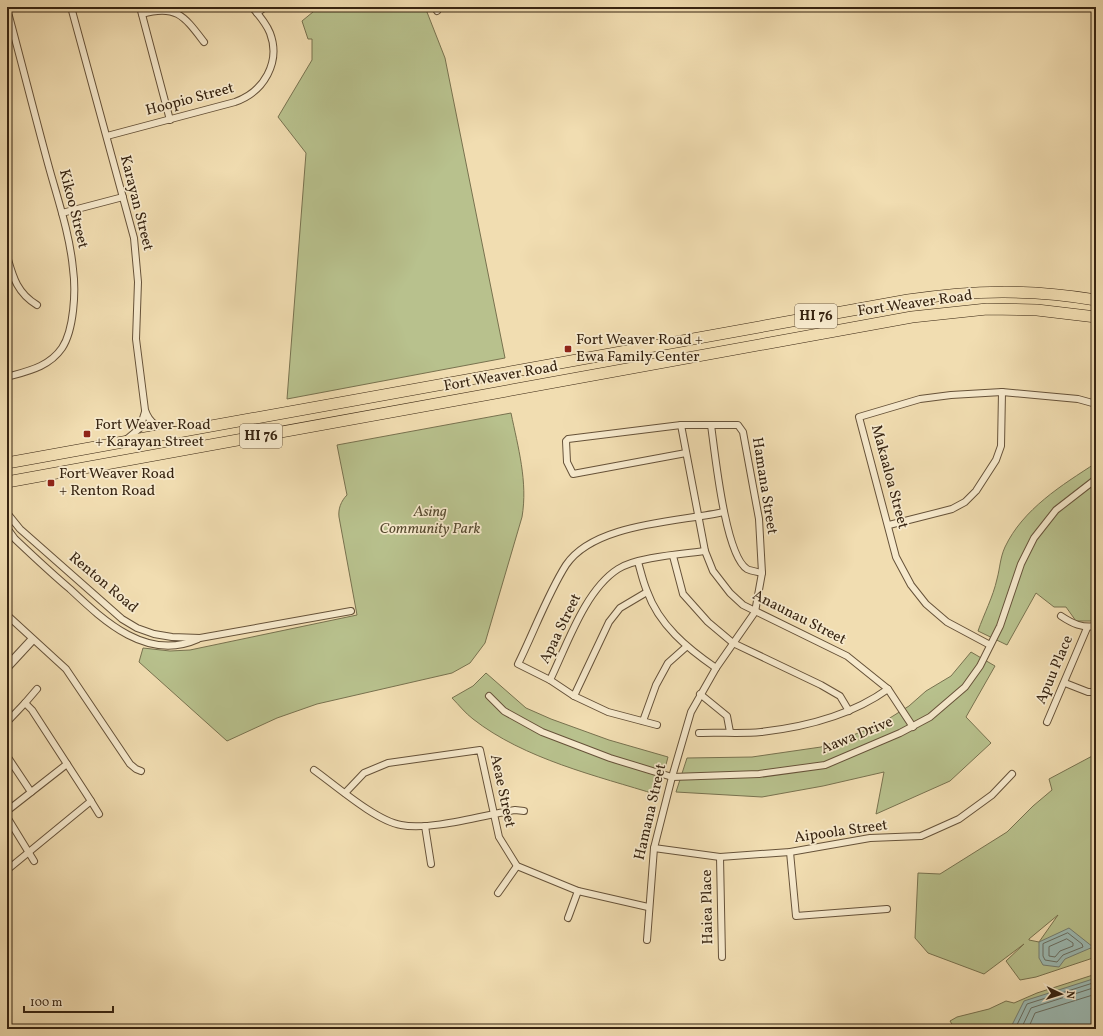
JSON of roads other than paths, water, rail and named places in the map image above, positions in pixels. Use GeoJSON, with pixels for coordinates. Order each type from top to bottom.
{"type":"FeatureCollection","features":[{"type":"Feature","properties":{"kind":"highway","name":"Fort Weaver Road"},"geometry":{"type":"LineString","coordinates":[[7,464],[908,300],[950,294],[988,291],[1037,292],[1096,300]]}},
{"type":"Feature","properties":{"kind":"highway","name":"Fort Weaver Road"},"geometry":{"type":"LineString","coordinates":[[7,482],[950,312],[987,309],[1037,310],[1096,317]]}},
{"type":"Feature","properties":{"kind":"highway"},"geometry":{"type":"LineString","coordinates":[[7,456],[18,456],[29,460]]}},
{"type":"Feature","properties":{"kind":"highway"},"geometry":{"type":"LineString","coordinates":[[7,467],[29,460]]}},
{"type":"Feature","properties":{"kind":"street","name":"Karayan Street"},"geometry":{"type":"LineString","coordinates":[[72,7],[134,238],[138,282],[136,339],[146,410],[149,419],[158,427],[184,431]]}},
{"type":"Feature","properties":{"kind":"street"},"geometry":{"type":"LineString","coordinates":[[140,7],[170,120]]}},
{"type":"Feature","properties":{"kind":"street","name":"Hoopio Street"},"geometry":{"type":"LineString","coordinates":[[106,136],[241,100],[252,94],[261,85],[270,68],[273,50],[270,32],[252,7]]}},
{"type":"Feature","properties":{"kind":"street"},"geometry":{"type":"LineString","coordinates":[[257,13],[265,7]]}},
{"type":"Feature","properties":{"kind":"street"},"geometry":{"type":"LineString","coordinates":[[142,14],[161,9],[175,12],[186,19],[204,42]]}},
{"type":"Feature","properties":{"kind":"street","name":"Kikoo Street"},"geometry":{"type":"LineString","coordinates":[[7,377],[32,370],[49,362],[59,353],[68,336],[71,324],[74,279],[72,257],[62,213],[9,16]]}},
{"type":"Feature","properties":{"kind":"street"},"geometry":{"type":"LineString","coordinates":[[62,213],[123,197]]}},
{"type":"Feature","properties":{"kind":"street"},"geometry":{"type":"LineString","coordinates":[[7,256],[18,288],[28,299],[37,305]]}},
{"type":"Feature","properties":{"kind":"street"},"geometry":{"type":"LineString","coordinates":[[889,525],[952,509],[965,502],[976,491],[996,460],[1002,446],[1002,392]]}},
{"type":"Feature","properties":{"kind":"street","name":"Makaaloa Street"},"geometry":{"type":"LineString","coordinates":[[990,645],[947,622],[926,604],[910,585],[896,557],[889,525],[859,417],[920,399],[951,395],[1002,392],[1078,399],[1096,404]]}},
{"type":"Feature","properties":{"kind":"street","name":"Karayan Street"},"geometry":{"type":"LineString","coordinates":[[120,443],[140,428],[146,410]]}},
{"type":"Feature","properties":{"kind":"street","name":"Hamana Street"},"geometry":{"type":"LineString","coordinates":[[647,940],[648,907],[654,848],[672,777],[691,712],[716,668],[755,612],[762,573],[759,519],[743,432],[738,425],[681,424],[568,439],[565,447],[567,462],[573,474],[686,454]]}},
{"type":"Feature","properties":{"kind":"street","name":"Anaunau Street"},"geometry":{"type":"LineString","coordinates":[[681,424],[705,551],[713,570],[730,594],[755,612],[847,656],[888,689],[913,726]]}},
{"type":"Feature","properties":{"kind":"street"},"geometry":{"type":"LineString","coordinates":[[711,425],[724,512],[731,543],[738,557],[747,569],[762,573]]}},
{"type":"Feature","properties":{"kind":"street","name":"Aawa Drive"},"geometry":{"type":"LineString","coordinates":[[489,696],[504,711],[542,732],[610,758],[672,777],[759,774],[825,765],[930,717],[965,687],[980,666],[1000,626],[1021,564],[1034,538],[1056,510],[1096,479]]}},
{"type":"Feature","properties":{"kind":"street"},"geometry":{"type":"LineString","coordinates":[[657,725],[608,712],[574,696],[550,680],[518,664],[567,564],[588,544],[606,535],[627,529],[724,512]]}},
{"type":"Feature","properties":{"kind":"street","name":"Renton Road"},"geometry":{"type":"LineString","coordinates":[[7,513],[20,529],[122,619],[137,628],[154,634],[172,637],[200,638]]}},
{"type":"Feature","properties":{"kind":"street","name":"Renton Road"},"geometry":{"type":"LineString","coordinates":[[7,528],[15,539],[104,621],[118,631],[143,641],[161,645],[181,644],[200,638],[351,611]]}},
{"type":"Feature","properties":{"kind":"street","name":"Apaa Street"},"geometry":{"type":"LineString","coordinates":[[550,680],[589,598],[602,583],[619,568],[638,562],[705,551]]}},
{"type":"Feature","properties":{"kind":"street"},"geometry":{"type":"LineString","coordinates":[[673,556],[684,594],[708,622],[733,643],[821,685],[840,696],[849,711]]}},
{"type":"Feature","properties":{"kind":"street"},"geometry":{"type":"LineString","coordinates":[[638,562],[647,592],[663,622],[686,647],[716,668]]}},
{"type":"Feature","properties":{"kind":"street"},"geometry":{"type":"LineString","coordinates":[[574,696],[609,622],[620,608],[647,592]]}},
{"type":"Feature","properties":{"kind":"street"},"geometry":{"type":"LineString","coordinates":[[7,616],[66,669],[130,764],[141,771]]}},
{"type":"Feature","properties":{"kind":"street"},"geometry":{"type":"LineString","coordinates":[[1061,616],[1074,624],[1087,628],[1096,626]]}},
{"type":"Feature","properties":{"kind":"street","name":"Apuu Place"},"geometry":{"type":"LineString","coordinates":[[1048,722],[1087,628]]}},
{"type":"Feature","properties":{"kind":"street"},"geometry":{"type":"LineString","coordinates":[[7,667],[32,640]]}},
{"type":"Feature","properties":{"kind":"street"},"geometry":{"type":"LineString","coordinates":[[642,721],[656,685],[668,664],[686,647]]}},
{"type":"Feature","properties":{"kind":"street"},"geometry":{"type":"LineString","coordinates":[[1065,683],[1088,692],[1096,692]]}},
{"type":"Feature","properties":{"kind":"street"},"geometry":{"type":"LineString","coordinates":[[7,722],[37,689]]}},
{"type":"Feature","properties":{"kind":"street"},"geometry":{"type":"LineString","coordinates":[[699,733],[760,732],[815,722],[849,711],[876,698],[888,689]]}},
{"type":"Feature","properties":{"kind":"street"},"geometry":{"type":"LineString","coordinates":[[700,694],[727,716],[730,732]]}},
{"type":"Feature","properties":{"kind":"street"},"geometry":{"type":"LineString","coordinates":[[25,703],[32,710],[99,814]]}},
{"type":"Feature","properties":{"kind":"street","name":"Aeae Street"},"geometry":{"type":"LineString","coordinates":[[345,793],[364,773],[388,763],[480,750],[499,836],[517,866]]}},
{"type":"Feature","properties":{"kind":"street"},"geometry":{"type":"LineString","coordinates":[[7,756],[31,792]]}},
{"type":"Feature","properties":{"kind":"street"},"geometry":{"type":"LineString","coordinates":[[7,811],[67,764]]}},
{"type":"Feature","properties":{"kind":"street"},"geometry":{"type":"LineString","coordinates":[[314,770],[370,812],[400,825],[425,826],[494,814],[524,811]]}},
{"type":"Feature","properties":{"kind":"street","name":"Aipoola Street"},"geometry":{"type":"LineString","coordinates":[[654,848],[720,857],[790,852],[870,838],[921,836],[959,819],[992,795],[1012,774]]}},
{"type":"Feature","properties":{"kind":"street"},"geometry":{"type":"LineString","coordinates":[[7,870],[91,801]]}},
{"type":"Feature","properties":{"kind":"street"},"geometry":{"type":"LineString","coordinates":[[7,817],[34,861]]}},
{"type":"Feature","properties":{"kind":"street"},"geometry":{"type":"LineString","coordinates":[[425,826],[431,864]]}},
{"type":"Feature","properties":{"kind":"street"},"geometry":{"type":"LineString","coordinates":[[790,852],[796,916],[887,909]]}},
{"type":"Feature","properties":{"kind":"street","name":"Haiea Place"},"geometry":{"type":"LineString","coordinates":[[720,857],[722,956]]}},
{"type":"Feature","properties":{"kind":"street"},"geometry":{"type":"LineString","coordinates":[[498,893],[517,866],[578,891],[648,907]]}},
{"type":"Feature","properties":{"kind":"street"},"geometry":{"type":"LineString","coordinates":[[568,918],[578,891]]}},
{"type":"Feature","properties":{"kind":"water"},"geometry":{"type":"Polygon","coordinates":[[[1069,928],[1093,947],[1065,959],[1059,967],[1043,965],[1039,958],[1039,942],[1069,928]]]}},
{"type":"Feature","properties":{"kind":"water"},"geometry":{"type":"Polygon","coordinates":[[[1096,978],[1096,1029],[1010,1029],[1024,1001],[1096,978]]]}},
{"type":"Feature","properties":{"kind":"place","name":"Fort Weaver Road + Ewa Family Center"},"geometry":{"type":"Point","coordinates":[568,349]}},
{"type":"Feature","properties":{"kind":"place","name":"Fort Weaver Road + Karayan Street"},"geometry":{"type":"Point","coordinates":[87,434]}},
{"type":"Feature","properties":{"kind":"place","name":"Fort Weaver Road + Renton Road"},"geometry":{"type":"Point","coordinates":[51,483]}},
{"type":"Feature","properties":{"kind":"park label","name":"Asing Community Park"},"geometry":{"type":"Point","coordinates":[430,520]}}]}
